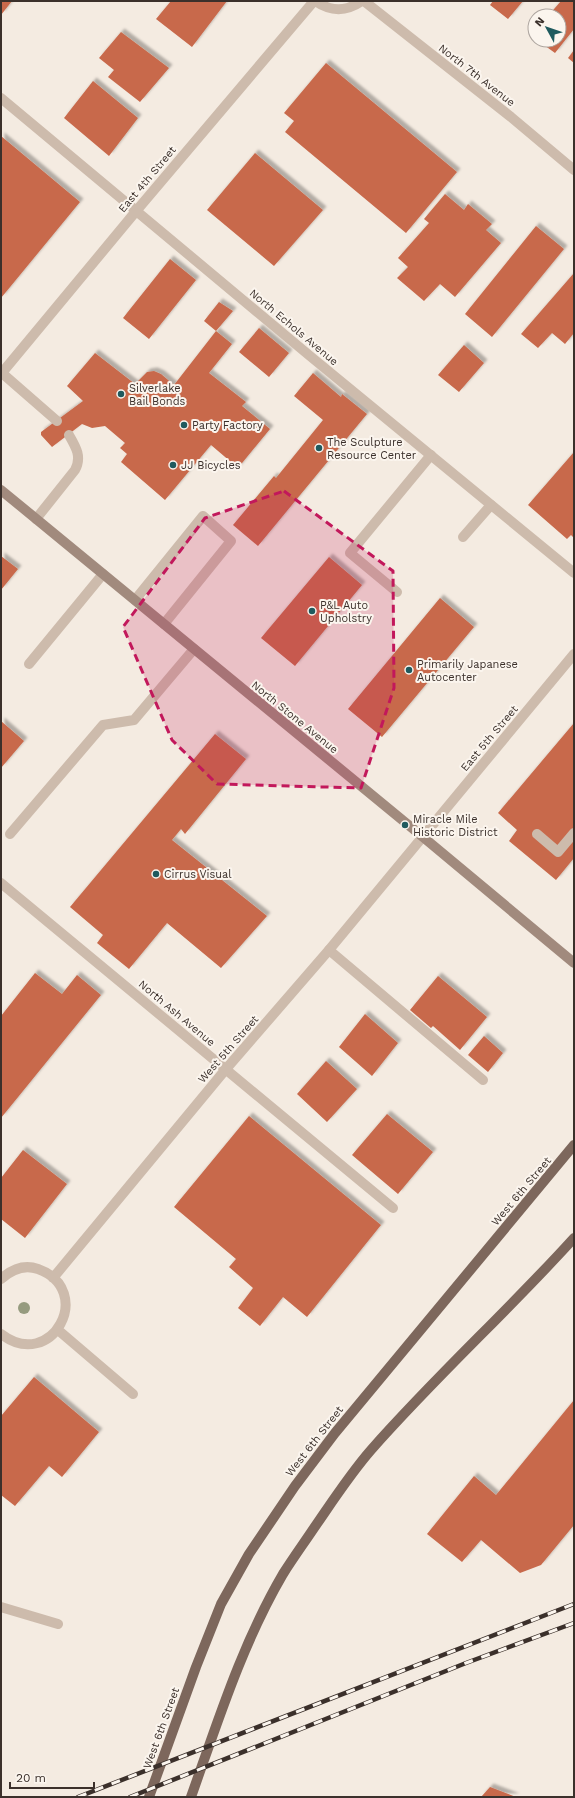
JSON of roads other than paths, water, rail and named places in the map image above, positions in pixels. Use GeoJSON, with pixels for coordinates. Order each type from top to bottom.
{"type":"FeatureCollection","features":[{"type":"Feature","properties":{"kind":"main road","name":"North Stone Avenue"},"geometry":{"type":"LineString","coordinates":[[1,490],[574,963]]}},
{"type":"Feature","properties":{"kind":"main road","name":"West 6th Street"},"geometry":{"type":"LineString","coordinates":[[149,1797],[196,1667],[221,1604],[249,1554],[295,1486],[335,1433],[574,1146]]}},
{"type":"Feature","properties":{"kind":"main road"},"geometry":{"type":"LineString","coordinates":[[191,1797],[231,1686],[257,1623],[284,1573],[330,1505],[370,1452],[406,1412],[574,1238]]}},
{"type":"Feature","properties":{"kind":"street","name":"North 7th Avenue"},"geometry":{"type":"LineString","coordinates":[[314,1],[323,7],[333,10],[344,10],[363,1],[505,112],[574,170]]}},
{"type":"Feature","properties":{"kind":"street","name":"East 4th Street"},"geometry":{"type":"LineString","coordinates":[[1,373],[314,1]]}},
{"type":"Feature","properties":{"kind":"street","name":"North Echols Avenue"},"geometry":{"type":"LineString","coordinates":[[1,98],[574,573]]}},
{"type":"Feature","properties":{"kind":"street"},"geometry":{"type":"LineString","coordinates":[[1,373],[57,420]]}},
{"type":"Feature","properties":{"kind":"street"},"geometry":{"type":"LineString","coordinates":[[36,519],[79,463],[78,451],[69,435]]}},
{"type":"Feature","properties":{"kind":"street"},"geometry":{"type":"LineString","coordinates":[[397,592],[350,553],[431,455]]}},
{"type":"Feature","properties":{"kind":"street"},"geometry":{"type":"LineString","coordinates":[[463,537],[491,505]]}},
{"type":"Feature","properties":{"kind":"street"},"geometry":{"type":"LineString","coordinates":[[135,600],[203,516],[231,541],[164,624]]}},
{"type":"Feature","properties":{"kind":"street"},"geometry":{"type":"LineString","coordinates":[[29,664],[103,574]]}},
{"type":"Feature","properties":{"kind":"street"},"geometry":{"type":"LineString","coordinates":[[10,834],[103,725],[134,720],[194,649]]}},
{"type":"Feature","properties":{"kind":"street","name":"East 5th Street"},"geometry":{"type":"LineString","coordinates":[[423,837],[574,654]]}},
{"type":"Feature","properties":{"kind":"street"},"geometry":{"type":"LineString","coordinates":[[537,834],[558,852],[574,833]]}},
{"type":"Feature","properties":{"kind":"street","name":"West 5th Street"},"geometry":{"type":"LineString","coordinates":[[53,1278],[226,1069],[329,950],[423,837]]}},
{"type":"Feature","properties":{"kind":"street","name":"North Ash Avenue"},"geometry":{"type":"LineString","coordinates":[[1,882],[393,1208]]}},
{"type":"Feature","properties":{"kind":"street"},"geometry":{"type":"LineString","coordinates":[[329,950],[483,1080]]}},
{"type":"Feature","properties":{"kind":"street"},"geometry":{"type":"LineString","coordinates":[[1,1279],[8,1272],[21,1268],[34,1268],[47,1272],[64,1292],[66,1304],[64,1318],[58,1330],[48,1338],[36,1344],[22,1344],[2,1337]]}},
{"type":"Feature","properties":{"kind":"street"},"geometry":{"type":"LineString","coordinates":[[58,1330],[133,1394]]}},
{"type":"Feature","properties":{"kind":"street"},"geometry":{"type":"LineString","coordinates":[[1,1607],[58,1624]]}},
{"type":"Feature","properties":{"kind":"railway"},"geometry":{"type":"LineString","coordinates":[[78,1797],[574,1604]]}},
{"type":"Feature","properties":{"kind":"railway"},"geometry":{"type":"LineString","coordinates":[[130,1797],[466,1663],[574,1623]]}},
{"type":"Feature","properties":{"kind":"place","name":"Silverlake Bail Bonds"},"geometry":{"type":"Point","coordinates":[121,394]}},
{"type":"Feature","properties":{"kind":"place","name":"Party Factory"},"geometry":{"type":"Point","coordinates":[184,425]}},
{"type":"Feature","properties":{"kind":"place","name":"The Sculpture Resource Center"},"geometry":{"type":"Point","coordinates":[319,448]}},
{"type":"Feature","properties":{"kind":"place","name":"JJ Bicycles"},"geometry":{"type":"Point","coordinates":[173,465]}},
{"type":"Feature","properties":{"kind":"place","name":"P&L Auto Upholstry"},"geometry":{"type":"Point","coordinates":[312,611]}},
{"type":"Feature","properties":{"kind":"place","name":"Primarily Japanese Autocenter"},"geometry":{"type":"Point","coordinates":[409,670]}},
{"type":"Feature","properties":{"kind":"place","name":"Miracle Mile Historic District"},"geometry":{"type":"Point","coordinates":[405,825]}},
{"type":"Feature","properties":{"kind":"place","name":"Cirrus Visual"},"geometry":{"type":"Point","coordinates":[156,874]}}]}
